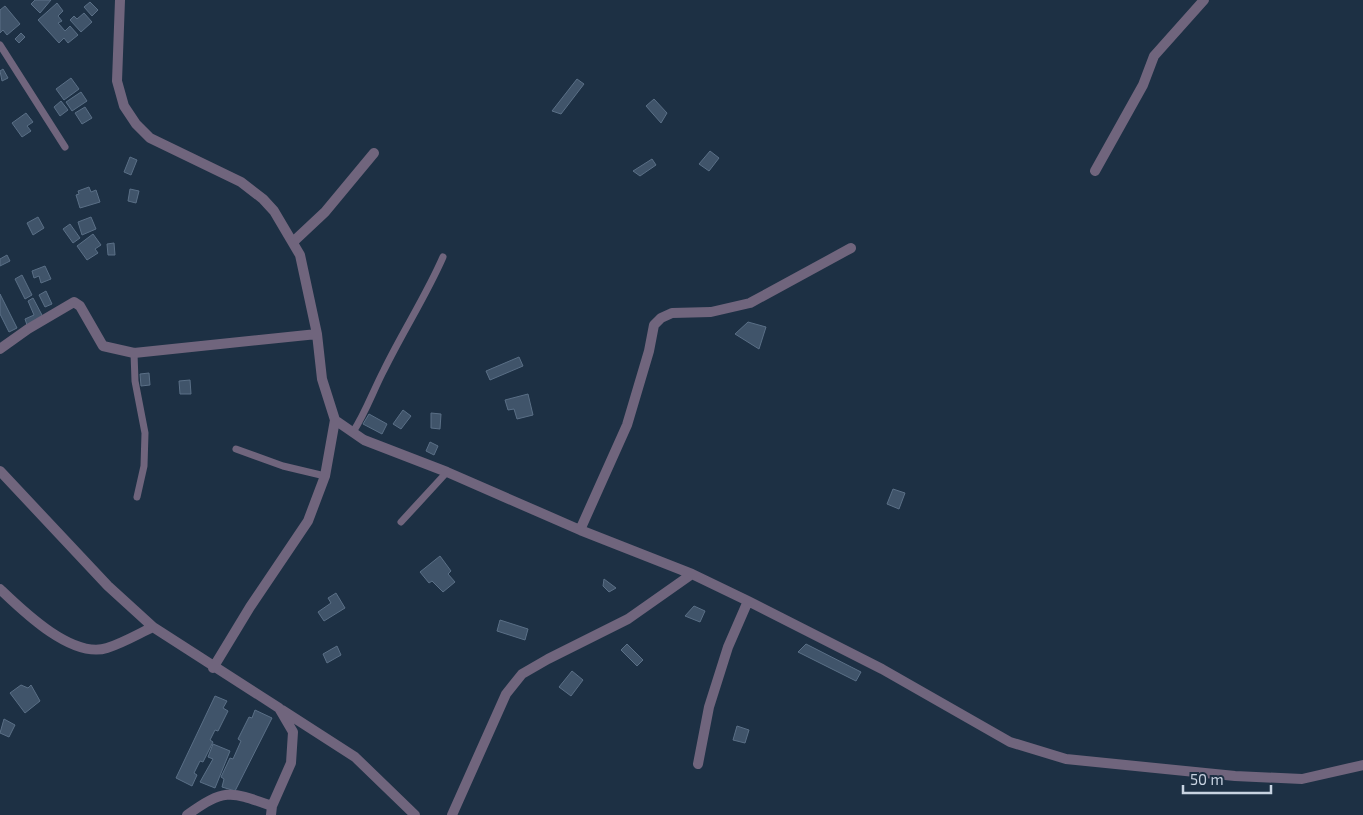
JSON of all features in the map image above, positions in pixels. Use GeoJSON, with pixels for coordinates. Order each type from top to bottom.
{"type":"FeatureCollection","features":[{"type":"Feature","properties":{"kind":"street"},"geometry":{"type":"LineString","coordinates":[[120,0],[117,80],[124,106],[136,124],[150,138],[241,182],[263,199],[274,211],[300,255],[317,334],[322,379],[335,420],[325,476],[308,521],[250,607],[213,668]]}},
{"type":"Feature","properties":{"kind":"street"},"geometry":{"type":"LineString","coordinates":[[1095,171],[1143,85],[1154,56],[1204,0]]}},
{"type":"Feature","properties":{"kind":"street"},"geometry":{"type":"LineString","coordinates":[[293,242],[325,212],[374,153]]}},
{"type":"Feature","properties":{"kind":"street"},"geometry":{"type":"LineString","coordinates":[[580,530],[627,425],[649,351],[654,325],[661,318],[672,313],[711,312],[750,303],[851,248]]}},
{"type":"Feature","properties":{"kind":"street"},"geometry":{"type":"LineString","coordinates":[[0,349],[28,329],[74,302],[80,306],[102,346],[134,353],[317,334]]}},
{"type":"Feature","properties":{"kind":"street"},"geometry":{"type":"LineString","coordinates":[[335,420],[364,440],[448,472],[580,530],[692,574],[882,669],[1010,742],[1066,759],[1134,767],[1302,779],[1363,765]]}},
{"type":"Feature","properties":{"kind":"street"},"geometry":{"type":"LineString","coordinates":[[0,471],[108,586],[153,627],[213,668],[355,757],[415,815]]}},
{"type":"Feature","properties":{"kind":"street"},"geometry":{"type":"LineString","coordinates":[[452,815],[506,694],[522,674],[628,619],[692,574]]}},
{"type":"Feature","properties":{"kind":"street"},"geometry":{"type":"LineString","coordinates":[[3,594],[65,642],[86,649],[106,649],[153,627]]}},
{"type":"Feature","properties":{"kind":"street"},"geometry":{"type":"LineString","coordinates":[[698,764],[709,707],[728,647],[748,601]]}},
{"type":"Feature","properties":{"kind":"street"},"geometry":{"type":"LineString","coordinates":[[187,815],[217,796],[228,793],[239,794],[272,811],[291,762],[293,732],[279,708]]}},
{"type":"Feature","properties":{"kind":"lane"},"geometry":{"type":"LineString","coordinates":[[0,45],[65,147]]}},
{"type":"Feature","properties":{"kind":"lane"},"geometry":{"type":"LineString","coordinates":[[353,432],[365,414],[384,370],[430,288],[443,256]]}},
{"type":"Feature","properties":{"kind":"lane"},"geometry":{"type":"LineString","coordinates":[[134,353],[135,381],[145,433],[144,466],[137,497]]}},
{"type":"Feature","properties":{"kind":"lane"},"geometry":{"type":"LineString","coordinates":[[236,449],[282,466],[325,476]]}},
{"type":"Feature","properties":{"kind":"lane"},"geometry":{"type":"LineString","coordinates":[[401,522],[448,472]]}},
{"type":"Feature","properties":{"kind":"building"},"geometry":{"type":"Polygon","coordinates":[[[35,0],[51,0],[40,13],[31,4],[35,0]]]}},
{"type":"Feature","properties":{"kind":"building"},"geometry":{"type":"Polygon","coordinates":[[[90,2],[98,10],[92,16],[84,7],[90,2]]]}},
{"type":"Feature","properties":{"kind":"building"},"geometry":{"type":"Polygon","coordinates":[[[57,3],[63,11],[58,16],[62,21],[58,23],[65,31],[70,26],[78,35],[68,43],[64,38],[59,43],[38,20],[57,3]]]}},
{"type":"Feature","properties":{"kind":"building"},"geometry":{"type":"Polygon","coordinates":[[[5,6],[20,24],[7,35],[3,30],[0,33],[0,10],[5,6]]]}},
{"type":"Feature","properties":{"kind":"building"},"geometry":{"type":"Polygon","coordinates":[[[84,13],[92,22],[81,32],[70,20],[74,16],[77,19],[84,13]]]}},
{"type":"Feature","properties":{"kind":"building"},"geometry":{"type":"Polygon","coordinates":[[[21,33],[25,37],[19,43],[15,39],[21,33]]]}},
{"type":"Feature","properties":{"kind":"building"},"geometry":{"type":"Polygon","coordinates":[[[3,69],[8,78],[2,81],[0,71],[3,69]]]}},
{"type":"Feature","properties":{"kind":"building"},"geometry":{"type":"Polygon","coordinates":[[[71,78],[79,89],[64,100],[56,89],[71,78]]]}},
{"type":"Feature","properties":{"kind":"building"},"geometry":{"type":"Polygon","coordinates":[[[577,79],[584,84],[561,114],[552,111],[577,79]]]}},
{"type":"Feature","properties":{"kind":"building"},"geometry":{"type":"Polygon","coordinates":[[[81,92],[87,101],[72,111],[66,102],[81,92]]]}},
{"type":"Feature","properties":{"kind":"building"},"geometry":{"type":"Polygon","coordinates":[[[654,99],[667,113],[661,123],[646,106],[654,99]]]}},
{"type":"Feature","properties":{"kind":"building"},"geometry":{"type":"Polygon","coordinates":[[[61,101],[68,110],[60,116],[54,107],[61,101]]]}},
{"type":"Feature","properties":{"kind":"building"},"geometry":{"type":"Polygon","coordinates":[[[85,107],[92,118],[82,124],[75,113],[85,107]]]}},
{"type":"Feature","properties":{"kind":"building"},"geometry":{"type":"Polygon","coordinates":[[[26,113],[33,122],[27,126],[31,131],[22,137],[12,123],[26,113]]]}},
{"type":"Feature","properties":{"kind":"building"},"geometry":{"type":"Polygon","coordinates":[[[710,151],[719,158],[709,171],[699,164],[710,151]]]}},
{"type":"Feature","properties":{"kind":"building"},"geometry":{"type":"Polygon","coordinates":[[[130,157],[137,160],[131,175],[124,172],[130,157]]]}},
{"type":"Feature","properties":{"kind":"building"},"geometry":{"type":"Polygon","coordinates":[[[652,159],[656,165],[640,176],[633,171],[652,159]]]}},
{"type":"Feature","properties":{"kind":"building"},"geometry":{"type":"Polygon","coordinates":[[[89,187],[91,192],[96,190],[100,202],[80,208],[76,195],[79,194],[78,191],[89,187]]]}},
{"type":"Feature","properties":{"kind":"building"},"geometry":{"type":"Polygon","coordinates":[[[130,189],[139,191],[136,203],[128,201],[130,189]]]}},
{"type":"Feature","properties":{"kind":"building"},"geometry":{"type":"Polygon","coordinates":[[[38,217],[44,228],[33,235],[27,223],[38,217]]]}},
{"type":"Feature","properties":{"kind":"building"},"geometry":{"type":"Polygon","coordinates":[[[91,217],[96,229],[82,235],[78,222],[91,217]]]}},
{"type":"Feature","properties":{"kind":"building"},"geometry":{"type":"Polygon","coordinates":[[[70,224],[80,238],[73,243],[63,229],[70,224]]]}},
{"type":"Feature","properties":{"kind":"building"},"geometry":{"type":"Polygon","coordinates":[[[93,234],[101,245],[95,249],[98,253],[87,260],[77,246],[93,234]]]}},
{"type":"Feature","properties":{"kind":"building"},"geometry":{"type":"Polygon","coordinates":[[[114,243],[115,255],[108,255],[107,244],[114,243]]]}},
{"type":"Feature","properties":{"kind":"building"},"geometry":{"type":"Polygon","coordinates":[[[7,255],[10,261],[0,266],[0,259],[7,255]]]}},
{"type":"Feature","properties":{"kind":"building"},"geometry":{"type":"Polygon","coordinates":[[[45,266],[51,279],[41,283],[39,276],[34,278],[32,271],[45,266]]]}},
{"type":"Feature","properties":{"kind":"building"},"geometry":{"type":"Polygon","coordinates":[[[22,275],[32,295],[25,299],[15,279],[22,275]]]}},
{"type":"Feature","properties":{"kind":"building"},"geometry":{"type":"Polygon","coordinates":[[[46,291],[52,304],[45,307],[39,295],[46,291]]]}},
{"type":"Feature","properties":{"kind":"building"},"geometry":{"type":"Polygon","coordinates":[[[0,294],[17,328],[9,332],[0,314],[0,294]]]}},
{"type":"Feature","properties":{"kind":"building"},"geometry":{"type":"Polygon","coordinates":[[[33,298],[43,317],[27,325],[25,319],[34,315],[28,301],[33,298]]]}},
{"type":"Feature","properties":{"kind":"building"},"geometry":{"type":"Polygon","coordinates":[[[748,322],[766,327],[759,349],[735,334],[748,322]]]}},
{"type":"Feature","properties":{"kind":"building"},"geometry":{"type":"Polygon","coordinates":[[[519,357],[523,366],[490,380],[486,371],[519,357]]]}},
{"type":"Feature","properties":{"kind":"building"},"geometry":{"type":"Polygon","coordinates":[[[149,373],[150,385],[141,386],[140,374],[149,373]]]}},
{"type":"Feature","properties":{"kind":"building"},"geometry":{"type":"Polygon","coordinates":[[[190,380],[191,394],[180,394],[179,381],[190,380]]]}},
{"type":"Feature","properties":{"kind":"building"},"geometry":{"type":"Polygon","coordinates":[[[528,394],[533,415],[517,419],[514,409],[508,410],[505,400],[528,394]]]}},
{"type":"Feature","properties":{"kind":"building"},"geometry":{"type":"Polygon","coordinates":[[[403,410],[411,416],[401,429],[393,424],[403,410]]]}},
{"type":"Feature","properties":{"kind":"building"},"geometry":{"type":"Polygon","coordinates":[[[431,413],[441,414],[440,429],[431,428],[431,413]]]}},
{"type":"Feature","properties":{"kind":"building"},"geometry":{"type":"Polygon","coordinates":[[[369,414],[387,424],[382,434],[363,424],[369,414]]]}},
{"type":"Feature","properties":{"kind":"building"},"geometry":{"type":"Polygon","coordinates":[[[430,442],[438,446],[434,455],[426,451],[430,442]]]}},
{"type":"Feature","properties":{"kind":"building"},"geometry":{"type":"Polygon","coordinates":[[[893,489],[905,493],[899,509],[887,504],[893,489]]]}},
{"type":"Feature","properties":{"kind":"building"},"geometry":{"type":"Polygon","coordinates":[[[440,556],[451,571],[448,574],[455,582],[443,592],[432,581],[429,583],[420,572],[440,556]]]}},
{"type":"Feature","properties":{"kind":"building"},"geometry":{"type":"Polygon","coordinates":[[[604,579],[616,588],[609,592],[603,586],[604,579]]]}},
{"type":"Feature","properties":{"kind":"building"},"geometry":{"type":"Polygon","coordinates":[[[336,593],[345,608],[324,621],[318,612],[331,603],[328,598],[336,593]]]}},
{"type":"Feature","properties":{"kind":"building"},"geometry":{"type":"Polygon","coordinates":[[[694,606],[705,611],[700,622],[685,616],[694,606]]]}},
{"type":"Feature","properties":{"kind":"building"},"geometry":{"type":"Polygon","coordinates":[[[500,620],[528,629],[525,640],[497,631],[500,620]]]}},
{"type":"Feature","properties":{"kind":"building"},"geometry":{"type":"Polygon","coordinates":[[[627,644],[643,660],[637,666],[621,650],[627,644]]]}},
{"type":"Feature","properties":{"kind":"building"},"geometry":{"type":"Polygon","coordinates":[[[806,644],[861,672],[856,681],[798,652],[806,644]]]}},
{"type":"Feature","properties":{"kind":"building"},"geometry":{"type":"Polygon","coordinates":[[[337,646],[341,655],[327,663],[323,654],[337,646]]]}},
{"type":"Feature","properties":{"kind":"building"},"geometry":{"type":"Polygon","coordinates":[[[572,671],[583,680],[571,696],[559,687],[572,671]]]}},
{"type":"Feature","properties":{"kind":"building"},"geometry":{"type":"Polygon","coordinates":[[[21,685],[28,688],[31,685],[40,701],[25,713],[10,693],[21,685]]]}},
{"type":"Feature","properties":{"kind":"building"},"geometry":{"type":"Polygon","coordinates":[[[215,696],[227,701],[223,708],[228,711],[218,731],[215,730],[210,740],[213,742],[203,762],[200,761],[194,773],[197,775],[192,786],[176,778],[215,696]]]}},
{"type":"Feature","properties":{"kind":"building"},"geometry":{"type":"Polygon","coordinates":[[[255,710],[272,718],[235,791],[222,787],[224,779],[221,777],[230,758],[233,759],[241,741],[238,739],[249,717],[252,718],[255,710]]]}},
{"type":"Feature","properties":{"kind":"building"},"geometry":{"type":"Polygon","coordinates":[[[4,719],[15,725],[9,737],[0,733],[4,719]]]}},
{"type":"Feature","properties":{"kind":"building"},"geometry":{"type":"Polygon","coordinates":[[[737,726],[749,730],[745,743],[733,740],[737,726]]]}},
{"type":"Feature","properties":{"kind":"building"},"geometry":{"type":"Polygon","coordinates":[[[213,744],[230,751],[215,788],[200,782],[213,759],[208,757],[213,744]]]}}]}
